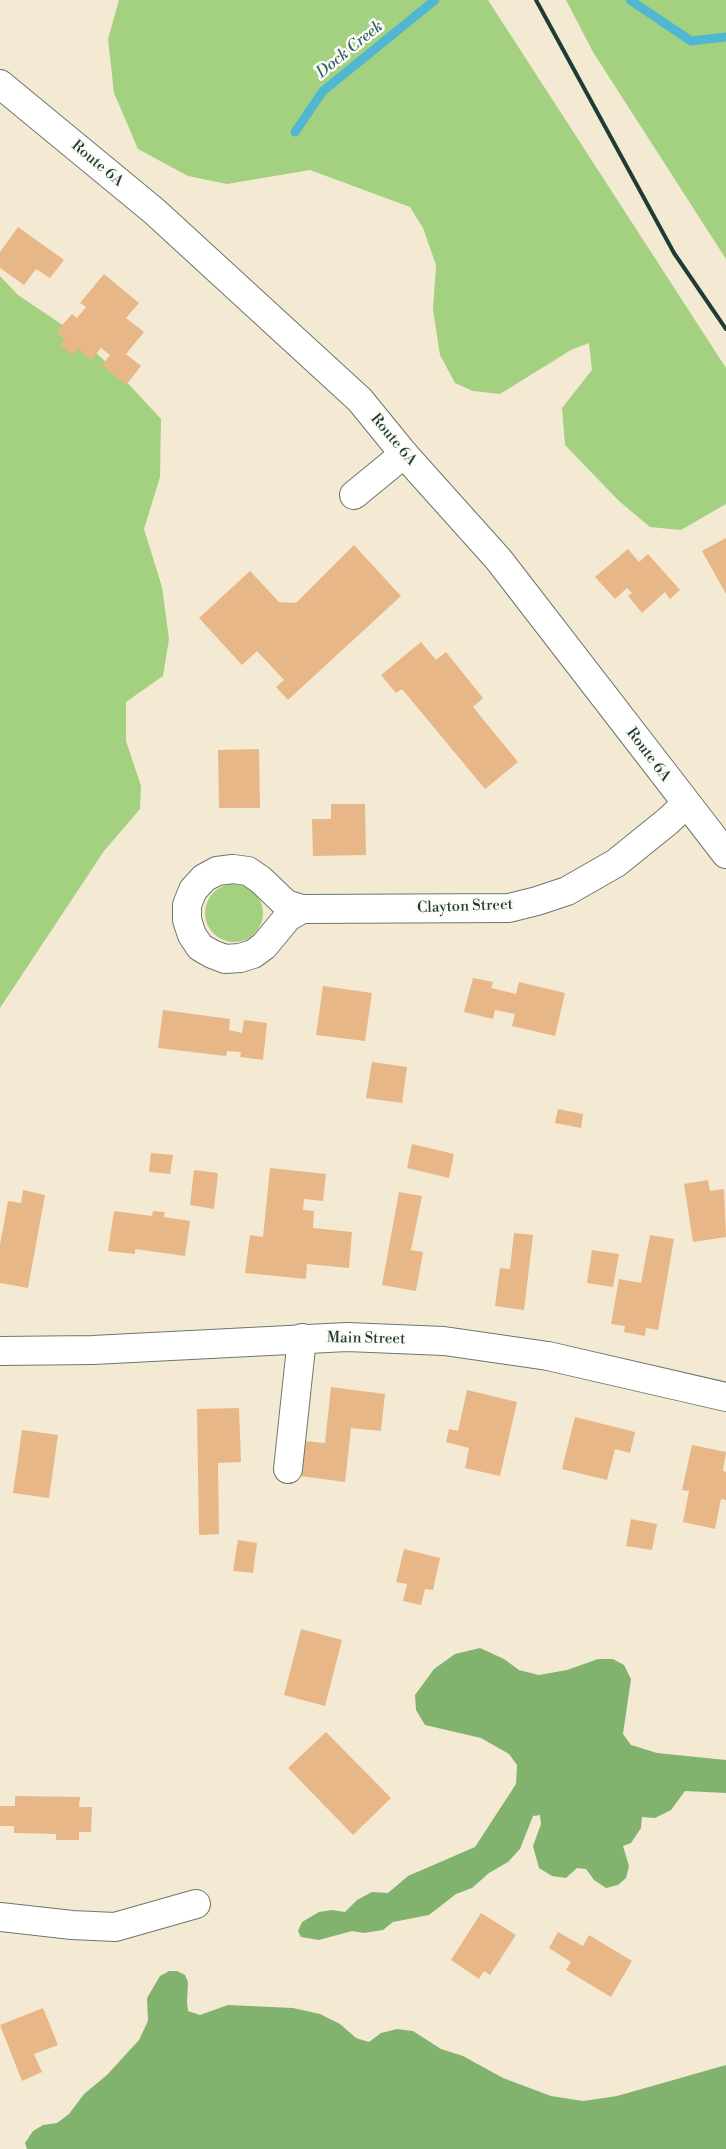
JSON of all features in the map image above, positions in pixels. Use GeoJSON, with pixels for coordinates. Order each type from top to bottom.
{"type":"FeatureCollection","features":[{"type":"Feature","properties":{"kind":"main road","name":"Route 6A"},"geometry":{"type":"LineString","coordinates":[[0,84],[154,211],[360,400],[404,454],[499,560],[726,854]]}},
{"type":"Feature","properties":{"kind":"main road"},"geometry":{"type":"LineString","coordinates":[[354,496],[404,454]]}},
{"type":"Feature","properties":{"kind":"main road","name":"Clayton Street"},"geometry":{"type":"LineString","coordinates":[[302,909],[509,908],[537,901],[567,891],[616,863],[686,804]]}},
{"type":"Feature","properties":{"kind":"main road","name":"Main Street"},"geometry":{"type":"LineString","coordinates":[[0,1351],[93,1350],[302,1338],[348,1337],[434,1341],[502,1348],[591,1364],[726,1397]]}},
{"type":"Feature","properties":{"kind":"main road"},"geometry":{"type":"LineString","coordinates":[[288,1469],[302,1338]]}},
{"type":"Feature","properties":{"kind":"main road"},"geometry":{"type":"LineString","coordinates":[[0,1917],[72,1925],[115,1927],[196,1904]]}},
{"type":"Feature","properties":{"kind":"green space"},"geometry":{"type":"Polygon","coordinates":[[[119,0],[488,0],[726,368],[726,504],[681,530],[650,527],[619,501],[565,445],[562,408],[592,370],[589,343],[571,350],[500,394],[473,391],[455,383],[440,355],[433,310],[436,265],[423,228],[410,207],[310,170],[227,184],[188,176],[138,149],[114,93],[108,39],[119,0]]]}},
{"type":"Feature","properties":{"kind":"green space"},"geometry":{"type":"Polygon","coordinates":[[[566,0],[726,0],[726,259],[593,52],[566,0]]]}},
{"type":"Feature","properties":{"kind":"green space"},"geometry":{"type":"Polygon","coordinates":[[[0,276],[18,295],[76,334],[122,377],[161,419],[160,477],[144,529],[162,587],[169,639],[163,676],[126,702],[126,741],[141,786],[140,809],[104,851],[0,1008],[0,276]]]}},
{"type":"Feature","properties":{"kind":"green space"},"geometry":{"type":"Polygon","coordinates":[[[234,884],[245,886],[255,892],[261,902],[263,913],[261,924],[255,934],[245,940],[234,942],[223,940],[213,934],[207,924],[205,913],[207,902],[213,892],[223,886],[234,884]]]}},
{"type":"Feature","properties":{"kind":"green space"},"geometry":{"type":"Polygon","coordinates":[[[480,1648],[504,1659],[519,1670],[539,1675],[567,1670],[598,1659],[613,1659],[624,1665],[631,1679],[623,1734],[631,1745],[657,1753],[726,1760],[726,1793],[685,1791],[671,1810],[655,1818],[642,1817],[641,1828],[631,1843],[623,1846],[629,1866],[626,1878],[618,1885],[606,1888],[594,1880],[586,1869],[577,1868],[566,1878],[552,1876],[539,1868],[533,1846],[541,1824],[540,1815],[533,1816],[520,1849],[508,1862],[489,1873],[472,1888],[456,1894],[429,1915],[393,1922],[383,1930],[364,1933],[352,1931],[319,1940],[301,1937],[298,1931],[302,1922],[319,1912],[332,1910],[345,1912],[357,1900],[372,1892],[388,1893],[408,1876],[475,1847],[516,1784],[517,1765],[509,1754],[481,1738],[425,1725],[416,1710],[415,1695],[434,1669],[455,1654],[480,1648]]]}},
{"type":"Feature","properties":{"kind":"green space"},"geometry":{"type":"Polygon","coordinates":[[[169,1971],[177,1971],[185,1975],[188,1982],[188,2011],[200,2015],[228,2005],[293,2008],[320,2014],[340,2024],[356,2038],[369,2042],[381,2033],[397,2029],[413,2031],[441,2049],[463,2056],[503,2078],[551,2096],[583,2101],[617,2096],[726,2065],[726,2149],[27,2149],[25,2143],[33,2131],[43,2125],[57,2123],[69,2114],[84,2094],[107,2075],[139,2040],[148,2021],[147,1998],[160,1976],[169,1971]]]}},
{"type":"Feature","properties":{"kind":"building"},"geometry":{"type":"Polygon","coordinates":[[[18,227],[64,260],[50,278],[36,269],[24,285],[0,268],[0,252],[18,227]]]}},
{"type":"Feature","properties":{"kind":"building"},"geometry":{"type":"Polygon","coordinates":[[[104,274],[139,303],[126,318],[144,332],[126,354],[141,366],[126,385],[102,365],[110,355],[101,348],[91,360],[78,349],[72,355],[60,345],[65,340],[56,332],[72,314],[77,318],[86,307],[80,303],[104,274]]]}},
{"type":"Feature","properties":{"kind":"building"},"geometry":{"type":"Polygon","coordinates":[[[726,538],[726,594],[702,551],[726,538]]]}},
{"type":"Feature","properties":{"kind":"building"},"geometry":{"type":"Polygon","coordinates":[[[354,545],[401,596],[288,700],[276,687],[284,680],[257,651],[242,665],[199,618],[250,571],[279,602],[296,603],[354,545]]]}},
{"type":"Feature","properties":{"kind":"building"},"geometry":{"type":"Polygon","coordinates":[[[628,549],[639,562],[648,554],[680,590],[670,599],[665,592],[642,613],[628,596],[632,593],[627,588],[615,599],[595,577],[628,549]]]}},
{"type":"Feature","properties":{"kind":"building"},"geometry":{"type":"Polygon","coordinates":[[[421,642],[436,660],[446,652],[483,698],[473,707],[518,762],[485,789],[402,689],[396,693],[381,675],[421,642]]]}},
{"type":"Feature","properties":{"kind":"building"},"geometry":{"type":"Polygon","coordinates":[[[259,749],[260,808],[219,808],[218,750],[259,749]]]}},
{"type":"Feature","properties":{"kind":"building"},"geometry":{"type":"Polygon","coordinates":[[[331,804],[365,804],[366,855],[313,856],[312,819],[331,819],[331,804]]]}},
{"type":"Feature","properties":{"kind":"building"},"geometry":{"type":"Polygon","coordinates":[[[473,978],[493,982],[491,988],[516,994],[519,982],[565,993],[555,1036],[512,1026],[515,1014],[495,1010],[493,1019],[464,1012],[473,978]]]}},
{"type":"Feature","properties":{"kind":"building"},"geometry":{"type":"Polygon","coordinates":[[[323,986],[372,993],[365,1041],[316,1035],[323,986]]]}},
{"type":"Feature","properties":{"kind":"building"},"geometry":{"type":"Polygon","coordinates":[[[163,1010],[230,1019],[229,1030],[242,1033],[244,1020],[267,1023],[263,1060],[240,1057],[241,1052],[227,1051],[226,1056],[158,1048],[163,1010]]]}},
{"type":"Feature","properties":{"kind":"building"},"geometry":{"type":"Polygon","coordinates":[[[372,1062],[407,1067],[402,1103],[366,1098],[372,1062]]]}},
{"type":"Feature","properties":{"kind":"building"},"geometry":{"type":"Polygon","coordinates":[[[558,1109],[583,1114],[581,1128],[555,1123],[558,1109]]]}},
{"type":"Feature","properties":{"kind":"building"},"geometry":{"type":"Polygon","coordinates":[[[412,1144],[454,1154],[449,1178],[407,1168],[412,1144]]]}},
{"type":"Feature","properties":{"kind":"building"},"geometry":{"type":"Polygon","coordinates":[[[151,1153],[173,1155],[170,1174],[149,1172],[151,1153]]]}},
{"type":"Feature","properties":{"kind":"building"},"geometry":{"type":"Polygon","coordinates":[[[270,1168],[326,1174],[323,1201],[304,1199],[303,1210],[314,1211],[313,1228],[352,1232],[349,1268],[307,1264],[306,1279],[245,1273],[250,1235],[263,1237],[270,1168]]]}},
{"type":"Feature","properties":{"kind":"building"},"geometry":{"type":"Polygon","coordinates":[[[194,1170],[218,1173],[214,1209],[190,1205],[194,1170]]]}},
{"type":"Feature","properties":{"kind":"building"},"geometry":{"type":"Polygon","coordinates":[[[708,1180],[710,1191],[724,1189],[726,1237],[693,1242],[684,1184],[708,1180]]]}},
{"type":"Feature","properties":{"kind":"building"},"geometry":{"type":"Polygon","coordinates":[[[23,1190],[45,1195],[28,1288],[0,1283],[0,1245],[8,1201],[21,1203],[23,1190]]]}},
{"type":"Feature","properties":{"kind":"building"},"geometry":{"type":"Polygon","coordinates":[[[399,1192],[422,1196],[411,1250],[423,1252],[416,1291],[382,1285],[399,1192]]]}},
{"type":"Feature","properties":{"kind":"building"},"geometry":{"type":"Polygon","coordinates":[[[114,1211],[152,1216],[153,1211],[165,1212],[164,1217],[190,1221],[185,1256],[135,1249],[135,1254],[108,1251],[114,1211]]]}},
{"type":"Feature","properties":{"kind":"building"},"geometry":{"type":"Polygon","coordinates":[[[514,1233],[533,1235],[524,1310],[495,1306],[500,1268],[510,1269],[514,1233]]]}},
{"type":"Feature","properties":{"kind":"building"},"geometry":{"type":"Polygon","coordinates":[[[650,1235],[674,1239],[658,1330],[646,1328],[645,1336],[624,1332],[625,1326],[611,1324],[619,1279],[641,1283],[650,1235]]]}},
{"type":"Feature","properties":{"kind":"building"},"geometry":{"type":"Polygon","coordinates":[[[592,1250],[619,1254],[613,1287],[587,1283],[592,1250]]]}},
{"type":"Feature","properties":{"kind":"building"},"geometry":{"type":"Polygon","coordinates":[[[331,1387],[385,1394],[381,1431],[351,1428],[345,1482],[300,1476],[304,1441],[325,1443],[331,1387]]]}},
{"type":"Feature","properties":{"kind":"building"},"geometry":{"type":"Polygon","coordinates":[[[467,1390],[517,1402],[500,1476],[465,1468],[469,1448],[446,1442],[449,1429],[458,1431],[467,1390]]]}},
{"type":"Feature","properties":{"kind":"building"},"geometry":{"type":"Polygon","coordinates":[[[239,1408],[241,1462],[218,1463],[219,1534],[199,1535],[197,1409],[239,1408]]]}},
{"type":"Feature","properties":{"kind":"building"},"geometry":{"type":"Polygon","coordinates":[[[575,1417],[635,1432],[630,1453],[615,1449],[607,1480],[562,1469],[575,1417]]]}},
{"type":"Feature","properties":{"kind":"building"},"geometry":{"type":"Polygon","coordinates":[[[22,1430],[58,1435],[49,1498],[13,1493],[22,1430]]]}},
{"type":"Feature","properties":{"kind":"building"},"geometry":{"type":"Polygon","coordinates":[[[692,1445],[726,1452],[723,1471],[726,1472],[726,1500],[721,1499],[715,1529],[683,1522],[689,1491],[682,1490],[692,1445]]]}},
{"type":"Feature","properties":{"kind":"building"},"geometry":{"type":"Polygon","coordinates":[[[631,1519],[657,1524],[652,1550],[626,1546],[631,1519]]]}},
{"type":"Feature","properties":{"kind":"building"},"geometry":{"type":"Polygon","coordinates":[[[238,1540],[257,1543],[253,1573],[233,1571],[238,1540]]]}},
{"type":"Feature","properties":{"kind":"building"},"geometry":{"type":"Polygon","coordinates":[[[404,1549],[440,1558],[433,1590],[425,1589],[421,1605],[403,1601],[407,1584],[396,1582],[404,1549]]]}},
{"type":"Feature","properties":{"kind":"building"},"geometry":{"type":"Polygon","coordinates":[[[301,1629],[342,1640],[325,1706],[284,1695],[301,1629]]]}},
{"type":"Feature","properties":{"kind":"building"},"geometry":{"type":"Polygon","coordinates":[[[326,1732],[391,1798],[353,1835],[288,1768],[326,1732]]]}},
{"type":"Feature","properties":{"kind":"building"},"geometry":{"type":"Polygon","coordinates":[[[15,1796],[80,1797],[79,1807],[92,1807],[91,1832],[79,1832],[79,1840],[56,1840],[56,1834],[14,1833],[14,1826],[0,1826],[0,1806],[15,1806],[15,1796]]]}},
{"type":"Feature","properties":{"kind":"building"},"geometry":{"type":"Polygon","coordinates":[[[481,1913],[516,1935],[490,1975],[484,1971],[479,1979],[451,1960],[481,1913]]]}},
{"type":"Feature","properties":{"kind":"building"},"geometry":{"type":"Polygon","coordinates":[[[558,1932],[583,1946],[589,1935],[632,1961],[611,1997],[566,1970],[571,1962],[549,1948],[558,1932]]]}},
{"type":"Feature","properties":{"kind":"building"},"geometry":{"type":"Polygon","coordinates":[[[43,2008],[58,2045],[34,2054],[42,2072],[22,2081],[0,2025],[43,2008]]]}},
{"type":"Feature","properties":{"kind":"waterway","name":"Dock Creek"},"geometry":{"type":"LineString","coordinates":[[295,132],[323,91],[435,0]]}},
{"type":"Feature","properties":{"kind":"waterway","name":"Dock Creek"},"geometry":{"type":"LineString","coordinates":[[630,0],[691,41],[726,37]]}},
{"type":"Feature","properties":{"kind":"railway"},"geometry":{"type":"LineString","coordinates":[[536,0],[674,253],[726,329]]}}]}
